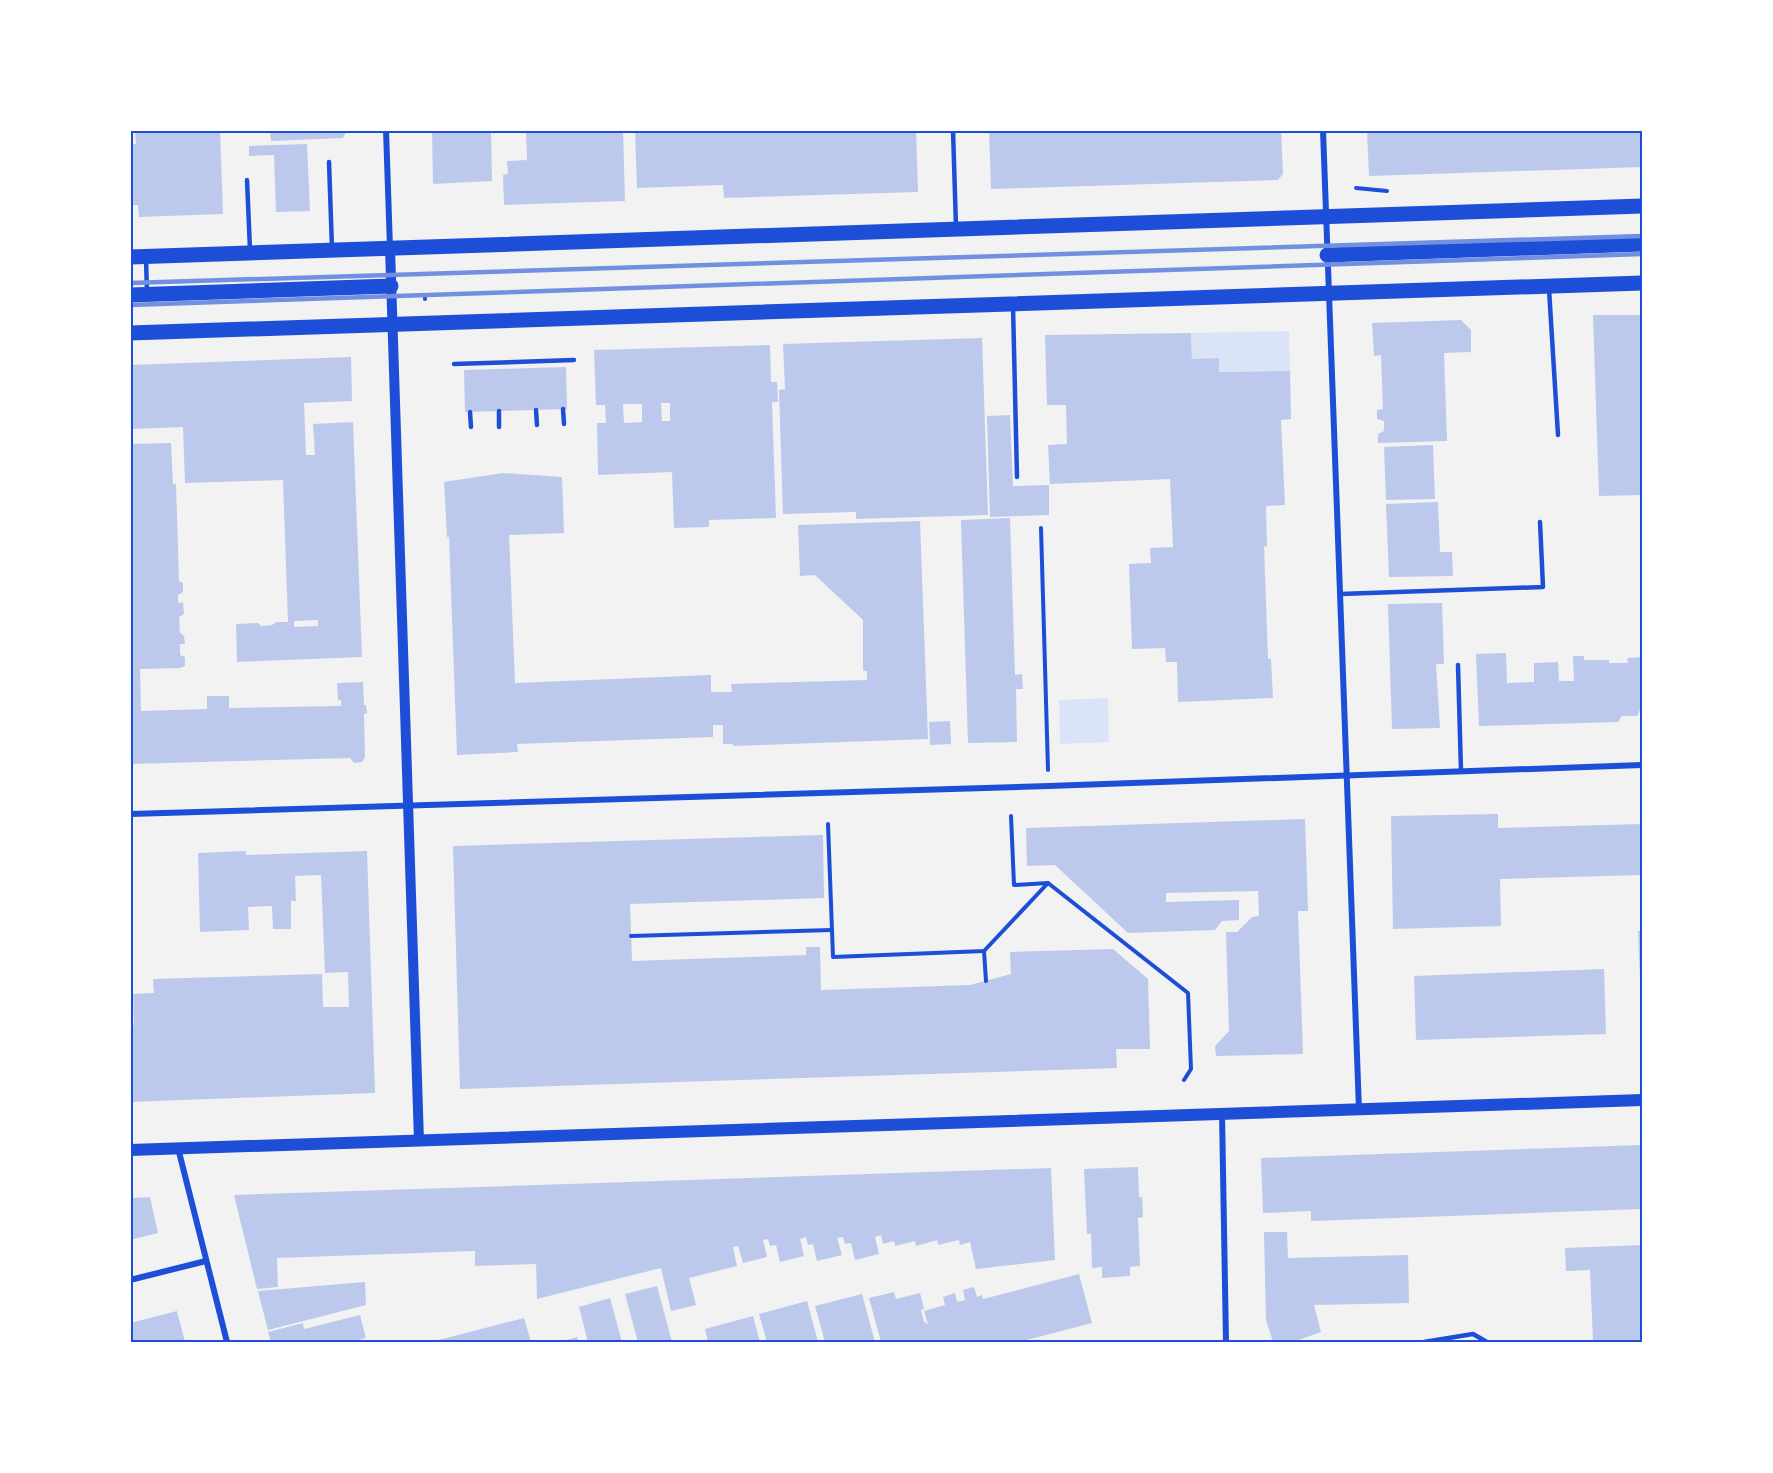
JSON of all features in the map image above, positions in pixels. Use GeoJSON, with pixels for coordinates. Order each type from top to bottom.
{"type":"FeatureCollection","features":[{"type":"Feature","properties":{"kind":"main road"},"geometry":{"type":"LineString","coordinates":[[138,257],[1642,206]]}},
{"type":"Feature","properties":{"kind":"main road"},"geometry":{"type":"LineString","coordinates":[[1327,255],[1642,244]]}},
{"type":"Feature","properties":{"kind":"main road"},"geometry":{"type":"LineString","coordinates":[[130,333],[1642,283]]}},
{"type":"Feature","properties":{"kind":"main road"},"geometry":{"type":"LineString","coordinates":[[130,295],[391,286]]}},
{"type":"Feature","properties":{"kind":"main road"},"geometry":{"type":"LineString","coordinates":[[130,1150],[1642,1100]]}},
{"type":"Feature","properties":{"kind":"street"},"geometry":{"type":"LineString","coordinates":[[386,130],[410,805],[419,1141]]}},
{"type":"Feature","properties":{"kind":"street"},"geometry":{"type":"LineString","coordinates":[[1323,130],[1359,1110]]}},
{"type":"Feature","properties":{"kind":"street"},"geometry":{"type":"LineString","coordinates":[[130,814],[1642,765]]}},
{"type":"Feature","properties":{"kind":"street"},"geometry":{"type":"LineString","coordinates":[[1222,1113],[1226,1342]]}},
{"type":"Feature","properties":{"kind":"street"},"geometry":{"type":"LineString","coordinates":[[178,1148],[227,1342]]}},
{"type":"Feature","properties":{"kind":"street"},"geometry":{"type":"LineString","coordinates":[[130,1280],[206,1261]]}},
{"type":"Feature","properties":{"kind":"lane"},"geometry":{"type":"LineString","coordinates":[[953,130],[957,230]]}},
{"type":"Feature","properties":{"kind":"lane"},"geometry":{"type":"LineString","coordinates":[[329,162],[333,250]]}},
{"type":"Feature","properties":{"kind":"lane"},"geometry":{"type":"LineString","coordinates":[[247,180],[250,253]]}},
{"type":"Feature","properties":{"kind":"lane"},"geometry":{"type":"LineString","coordinates":[[138,257],[147,294]]}},
{"type":"Feature","properties":{"kind":"lane"},"geometry":{"type":"LineString","coordinates":[[1549,286],[1558,435]]}},
{"type":"Feature","properties":{"kind":"lane"},"geometry":{"type":"LineString","coordinates":[[1012,303],[1017,477]]}},
{"type":"Feature","properties":{"kind":"lane"},"geometry":{"type":"LineString","coordinates":[[561,360],[561,367]]}},
{"type":"Feature","properties":{"kind":"lane"},"geometry":{"type":"LineString","coordinates":[[454,364],[574,360]]}},
{"type":"Feature","properties":{"kind":"lane"},"geometry":{"type":"LineString","coordinates":[[534,361],[535,368]]}},
{"type":"Feature","properties":{"kind":"lane"},"geometry":{"type":"LineString","coordinates":[[468,363],[468,370]]}},
{"type":"Feature","properties":{"kind":"lane"},"geometry":{"type":"LineString","coordinates":[[497,363],[497,369]]}},
{"type":"Feature","properties":{"kind":"lane"},"geometry":{"type":"LineString","coordinates":[[563,409],[564,424]]}},
{"type":"Feature","properties":{"kind":"lane"},"geometry":{"type":"LineString","coordinates":[[536,410],[537,425]]}},
{"type":"Feature","properties":{"kind":"lane"},"geometry":{"type":"LineString","coordinates":[[498,411],[499,427]]}},
{"type":"Feature","properties":{"kind":"lane"},"geometry":{"type":"LineString","coordinates":[[470,412],[471,427]]}},
{"type":"Feature","properties":{"kind":"lane"},"geometry":{"type":"LineString","coordinates":[[1340,594],[1543,587],[1540,522]]}},
{"type":"Feature","properties":{"kind":"lane"},"geometry":{"type":"LineString","coordinates":[[1458,665],[1461,771]]}},
{"type":"Feature","properties":{"kind":"lane"},"geometry":{"type":"LineString","coordinates":[[1424,1342],[1473,1334],[1487,1342]]}},
{"type":"Feature","properties":{"kind":"path"},"geometry":{"type":"LineString","coordinates":[[1356,188],[1388,191]]}},
{"type":"Feature","properties":{"kind":"path"},"geometry":{"type":"LineString","coordinates":[[1041,528],[1049,786]]}},
{"type":"Feature","properties":{"kind":"path"},"geometry":{"type":"LineString","coordinates":[[1011,816],[1014,885],[1048,883],[1188,993],[1191,1069],[1184,1080]]}},
{"type":"Feature","properties":{"kind":"path"},"geometry":{"type":"LineString","coordinates":[[828,824],[833,957],[984,951],[1048,883]]}},
{"type":"Feature","properties":{"kind":"path"},"geometry":{"type":"LineString","coordinates":[[631,936],[832,930]]}},
{"type":"Feature","properties":{"kind":"path"},"geometry":{"type":"LineString","coordinates":[[984,951],[986,981]]}},
{"type":"Feature","properties":{"kind":"shaded area"},"geometry":{"type":"Polygon","coordinates":[[[1289,331],[1290,371],[1219,372],[1219,359],[1192,359],[1191,333],[1289,331]]]}},
{"type":"Feature","properties":{"kind":"shaded area"},"geometry":{"type":"Polygon","coordinates":[[[1108,698],[1109,742],[1060,744],[1059,700],[1108,698]]]}},
{"type":"Feature","properties":{"kind":"building"},"geometry":{"type":"Polygon","coordinates":[[[135,130],[220,130],[223,214],[139,217],[138,205],[130,205],[130,144],[136,144],[135,130]]]}},
{"type":"Feature","properties":{"kind":"building"},"geometry":{"type":"Polygon","coordinates":[[[270,130],[345,130],[346,132],[343,138],[271,141],[270,130]]]}},
{"type":"Feature","properties":{"kind":"building"},"geometry":{"type":"Polygon","coordinates":[[[432,130],[491,130],[492,181],[433,184],[432,130]]]}},
{"type":"Feature","properties":{"kind":"building"},"geometry":{"type":"Polygon","coordinates":[[[623,130],[625,201],[504,205],[503,175],[508,174],[507,161],[527,160],[526,132],[623,130]]]}},
{"type":"Feature","properties":{"kind":"building"},"geometry":{"type":"Polygon","coordinates":[[[635,130],[916,130],[918,192],[724,198],[723,185],[637,188],[635,130]]]}},
{"type":"Feature","properties":{"kind":"building"},"geometry":{"type":"Polygon","coordinates":[[[989,130],[1281,130],[1283,174],[1278,180],[991,189],[989,130]]]}},
{"type":"Feature","properties":{"kind":"building"},"geometry":{"type":"Polygon","coordinates":[[[1367,130],[1642,130],[1642,167],[1369,176],[1367,130]]]}},
{"type":"Feature","properties":{"kind":"building"},"geometry":{"type":"Polygon","coordinates":[[[307,144],[310,211],[276,212],[274,155],[249,156],[249,146],[307,144]]]}},
{"type":"Feature","properties":{"kind":"building"},"geometry":{"type":"Polygon","coordinates":[[[1593,315],[1642,315],[1642,495],[1599,496],[1593,315]]]}},
{"type":"Feature","properties":{"kind":"building"},"geometry":{"type":"Polygon","coordinates":[[[1461,320],[1471,330],[1471,352],[1444,353],[1447,441],[1378,443],[1378,434],[1384,431],[1384,421],[1377,419],[1377,410],[1383,409],[1381,355],[1374,356],[1372,323],[1461,320]]]}},
{"type":"Feature","properties":{"kind":"building"},"geometry":{"type":"Polygon","coordinates":[[[1191,333],[1192,359],[1219,358],[1219,372],[1290,371],[1291,419],[1281,420],[1285,505],[1266,506],[1267,547],[1264,546],[1268,659],[1271,659],[1273,698],[1178,702],[1177,662],[1166,662],[1165,648],[1132,649],[1129,564],[1151,563],[1150,548],[1173,547],[1170,479],[1050,484],[1048,445],[1067,444],[1066,405],[1047,405],[1045,335],[1191,333]]]}},
{"type":"Feature","properties":{"kind":"building"},"geometry":{"type":"Polygon","coordinates":[[[982,338],[988,515],[856,519],[856,512],[783,514],[779,390],[785,389],[783,344],[982,338]]]}},
{"type":"Feature","properties":{"kind":"building"},"geometry":{"type":"Polygon","coordinates":[[[770,345],[771,382],[777,382],[778,402],[772,402],[776,518],[709,520],[709,527],[674,528],[672,472],[598,475],[597,423],[606,423],[605,405],[596,405],[594,350],[770,345]],[[661,403],[662,421],[670,421],[670,403],[661,403]],[[623,404],[624,423],[642,422],[642,404],[623,404]]]}},
{"type":"Feature","properties":{"kind":"building"},"geometry":{"type":"Polygon","coordinates":[[[351,357],[352,401],[304,403],[306,455],[315,455],[313,424],[353,422],[362,657],[237,662],[236,624],[258,623],[261,626],[288,622],[283,480],[185,483],[183,427],[133,429],[131,365],[351,357]],[[318,620],[294,621],[294,627],[318,626],[318,620]]]}},
{"type":"Feature","properties":{"kind":"building"},"geometry":{"type":"Polygon","coordinates":[[[566,367],[567,409],[465,412],[464,370],[566,367]]]}},
{"type":"Feature","properties":{"kind":"building"},"geometry":{"type":"Polygon","coordinates":[[[1010,415],[1013,486],[1049,485],[1049,515],[990,517],[987,416],[1010,415]]]}},
{"type":"Feature","properties":{"kind":"building"},"geometry":{"type":"Polygon","coordinates":[[[171,443],[173,484],[176,484],[179,581],[183,583],[183,592],[178,595],[178,603],[183,602],[184,614],[179,617],[180,633],[184,636],[185,644],[180,644],[180,655],[185,657],[185,666],[140,669],[141,711],[207,709],[207,696],[229,696],[229,708],[341,706],[341,700],[338,700],[337,683],[363,682],[364,705],[366,705],[367,713],[364,714],[365,757],[362,762],[354,763],[350,758],[130,764],[130,444],[171,443]]]}},
{"type":"Feature","properties":{"kind":"building"},"geometry":{"type":"Polygon","coordinates":[[[1433,445],[1435,499],[1386,500],[1384,447],[1433,445]]]}},
{"type":"Feature","properties":{"kind":"building"},"geometry":{"type":"Polygon","coordinates":[[[503,473],[562,477],[564,533],[509,535],[515,683],[711,675],[711,692],[732,692],[731,684],[867,680],[867,671],[863,671],[863,620],[815,575],[800,576],[798,525],[920,521],[928,739],[733,746],[733,744],[723,744],[723,725],[713,725],[713,737],[517,744],[518,752],[457,755],[449,537],[447,537],[444,482],[503,473]]]}},
{"type":"Feature","properties":{"kind":"building"},"geometry":{"type":"Polygon","coordinates":[[[1438,502],[1440,552],[1452,552],[1453,576],[1389,577],[1386,504],[1438,502]]]}},
{"type":"Feature","properties":{"kind":"building"},"geometry":{"type":"Polygon","coordinates":[[[1010,518],[1015,675],[1022,674],[1023,689],[1016,689],[1017,742],[968,743],[961,520],[1010,518]]]}},
{"type":"Feature","properties":{"kind":"building"},"geometry":{"type":"Polygon","coordinates":[[[1442,603],[1444,664],[1436,664],[1440,728],[1392,729],[1388,604],[1442,603]]]}},
{"type":"Feature","properties":{"kind":"building"},"geometry":{"type":"Polygon","coordinates":[[[1506,653],[1507,683],[1534,682],[1534,663],[1558,662],[1559,681],[1574,681],[1573,656],[1584,656],[1584,660],[1609,660],[1609,663],[1628,663],[1627,658],[1642,657],[1642,710],[1637,716],[1622,716],[1618,722],[1479,726],[1476,654],[1506,653]]]}},
{"type":"Feature","properties":{"kind":"building"},"geometry":{"type":"Polygon","coordinates":[[[950,721],[951,744],[930,745],[929,722],[950,721]]]}},
{"type":"Feature","properties":{"kind":"building"},"geometry":{"type":"Polygon","coordinates":[[[1498,814],[1498,828],[1642,824],[1642,875],[1500,879],[1501,926],[1393,929],[1391,816],[1498,814]]]}},
{"type":"Feature","properties":{"kind":"building"},"geometry":{"type":"Polygon","coordinates":[[[1305,819],[1308,911],[1298,911],[1303,1054],[1216,1056],[1215,1046],[1229,1031],[1226,932],[1237,932],[1252,917],[1259,916],[1258,891],[1166,893],[1166,902],[1239,900],[1239,920],[1222,921],[1215,930],[1128,933],[1055,865],[1027,866],[1026,828],[1305,819]]]}},
{"type":"Feature","properties":{"kind":"building"},"geometry":{"type":"Polygon","coordinates":[[[823,835],[824,898],[630,904],[632,961],[806,955],[806,947],[820,947],[821,990],[970,985],[1011,974],[1010,952],[1113,949],[1148,979],[1150,1049],[1116,1049],[1117,1068],[460,1089],[453,846],[823,835]]]}},
{"type":"Feature","properties":{"kind":"building"},"geometry":{"type":"Polygon","coordinates":[[[246,851],[246,855],[367,851],[375,1093],[130,1102],[130,1025],[134,1025],[133,994],[154,993],[153,979],[322,974],[323,1007],[349,1007],[348,972],[325,973],[321,875],[295,876],[296,901],[291,901],[291,929],[273,929],[272,906],[248,907],[249,930],[200,932],[198,853],[246,851]]]}},
{"type":"Feature","properties":{"kind":"building"},"geometry":{"type":"Polygon","coordinates":[[[1638,931],[1642,931],[1642,1003],[1641,1003],[1638,931]]]}},
{"type":"Feature","properties":{"kind":"building"},"geometry":{"type":"Polygon","coordinates":[[[1604,969],[1606,1034],[1416,1040],[1414,976],[1604,969]]]}},
{"type":"Feature","properties":{"kind":"building"},"geometry":{"type":"Polygon","coordinates":[[[1642,1145],[1642,1209],[1311,1221],[1311,1211],[1263,1213],[1261,1158],[1642,1145]]]}},
{"type":"Feature","properties":{"kind":"building"},"geometry":{"type":"Polygon","coordinates":[[[1138,1167],[1139,1197],[1142,1197],[1143,1217],[1138,1218],[1140,1266],[1130,1267],[1130,1276],[1102,1278],[1102,1267],[1092,1268],[1091,1234],[1087,1234],[1084,1169],[1138,1167]]]}},
{"type":"Feature","properties":{"kind":"building"},"geometry":{"type":"Polygon","coordinates":[[[1051,1168],[1055,1260],[976,1269],[970,1242],[960,1245],[959,1240],[938,1245],[937,1240],[916,1246],[915,1241],[895,1246],[894,1241],[883,1244],[881,1235],[875,1237],[879,1254],[855,1260],[851,1243],[845,1244],[843,1237],[837,1238],[842,1255],[817,1261],[813,1244],[808,1245],[806,1237],[800,1239],[804,1256],[780,1262],[776,1245],[770,1246],[768,1239],[763,1240],[767,1257],[743,1263],[738,1246],[733,1247],[737,1266],[689,1278],[696,1305],[671,1311],[661,1268],[537,1299],[536,1264],[475,1266],[475,1251],[277,1258],[278,1287],[257,1289],[234,1195],[1051,1168]]]}},
{"type":"Feature","properties":{"kind":"building"},"geometry":{"type":"Polygon","coordinates":[[[150,1197],[158,1233],[130,1240],[130,1198],[150,1197]]]}},
{"type":"Feature","properties":{"kind":"building"},"geometry":{"type":"Polygon","coordinates":[[[1264,1232],[1287,1232],[1288,1258],[1408,1255],[1409,1303],[1314,1305],[1321,1332],[1293,1342],[1273,1342],[1266,1320],[1264,1232]]]}},
{"type":"Feature","properties":{"kind":"building"},"geometry":{"type":"Polygon","coordinates":[[[1642,1245],[1642,1278],[1640,1279],[1642,1342],[1593,1342],[1590,1270],[1566,1271],[1565,1248],[1642,1245]]]}},
{"type":"Feature","properties":{"kind":"building"},"geometry":{"type":"Polygon","coordinates":[[[1079,1274],[1092,1323],[1019,1342],[881,1342],[869,1298],[894,1292],[896,1299],[920,1293],[924,1322],[928,1324],[924,1311],[945,1305],[943,1297],[955,1293],[957,1302],[965,1300],[963,1290],[974,1287],[977,1297],[982,1295],[983,1299],[1079,1274]]]}},
{"type":"Feature","properties":{"kind":"building"},"geometry":{"type":"Polygon","coordinates":[[[365,1282],[366,1305],[268,1330],[258,1291],[365,1282]]]}},
{"type":"Feature","properties":{"kind":"building"},"geometry":{"type":"Polygon","coordinates":[[[657,1286],[672,1342],[638,1342],[625,1294],[657,1286]]]}},
{"type":"Feature","properties":{"kind":"building"},"geometry":{"type":"Polygon","coordinates":[[[862,1294],[875,1342],[825,1342],[815,1306],[862,1294]]]}},
{"type":"Feature","properties":{"kind":"building"},"geometry":{"type":"Polygon","coordinates":[[[610,1298],[622,1342],[588,1342],[579,1307],[610,1298]]]}},
{"type":"Feature","properties":{"kind":"building"},"geometry":{"type":"Polygon","coordinates":[[[807,1301],[818,1342],[767,1342],[759,1314],[807,1301]]]}},
{"type":"Feature","properties":{"kind":"building"},"geometry":{"type":"Polygon","coordinates":[[[177,1311],[185,1342],[130,1342],[130,1323],[177,1311]]]}},
{"type":"Feature","properties":{"kind":"building"},"geometry":{"type":"Polygon","coordinates":[[[360,1315],[366,1338],[350,1342],[271,1342],[268,1332],[303,1323],[304,1329],[360,1315]]]}},
{"type":"Feature","properties":{"kind":"building"},"geometry":{"type":"Polygon","coordinates":[[[753,1316],[760,1342],[708,1342],[705,1329],[753,1316]]]}},
{"type":"Feature","properties":{"kind":"building"},"geometry":{"type":"Polygon","coordinates":[[[524,1318],[531,1342],[431,1342],[524,1318]]]}},
{"type":"Feature","properties":{"kind":"building"},"geometry":{"type":"Polygon","coordinates":[[[577,1337],[579,1342],[560,1342],[577,1337]]]}},
{"type":"Feature","properties":{"kind":"railway"},"geometry":{"type":"LineString","coordinates":[[130,283],[1642,236]]}},
{"type":"Feature","properties":{"kind":"railway"},"geometry":{"type":"LineString","coordinates":[[130,305],[1642,254]]}}]}
